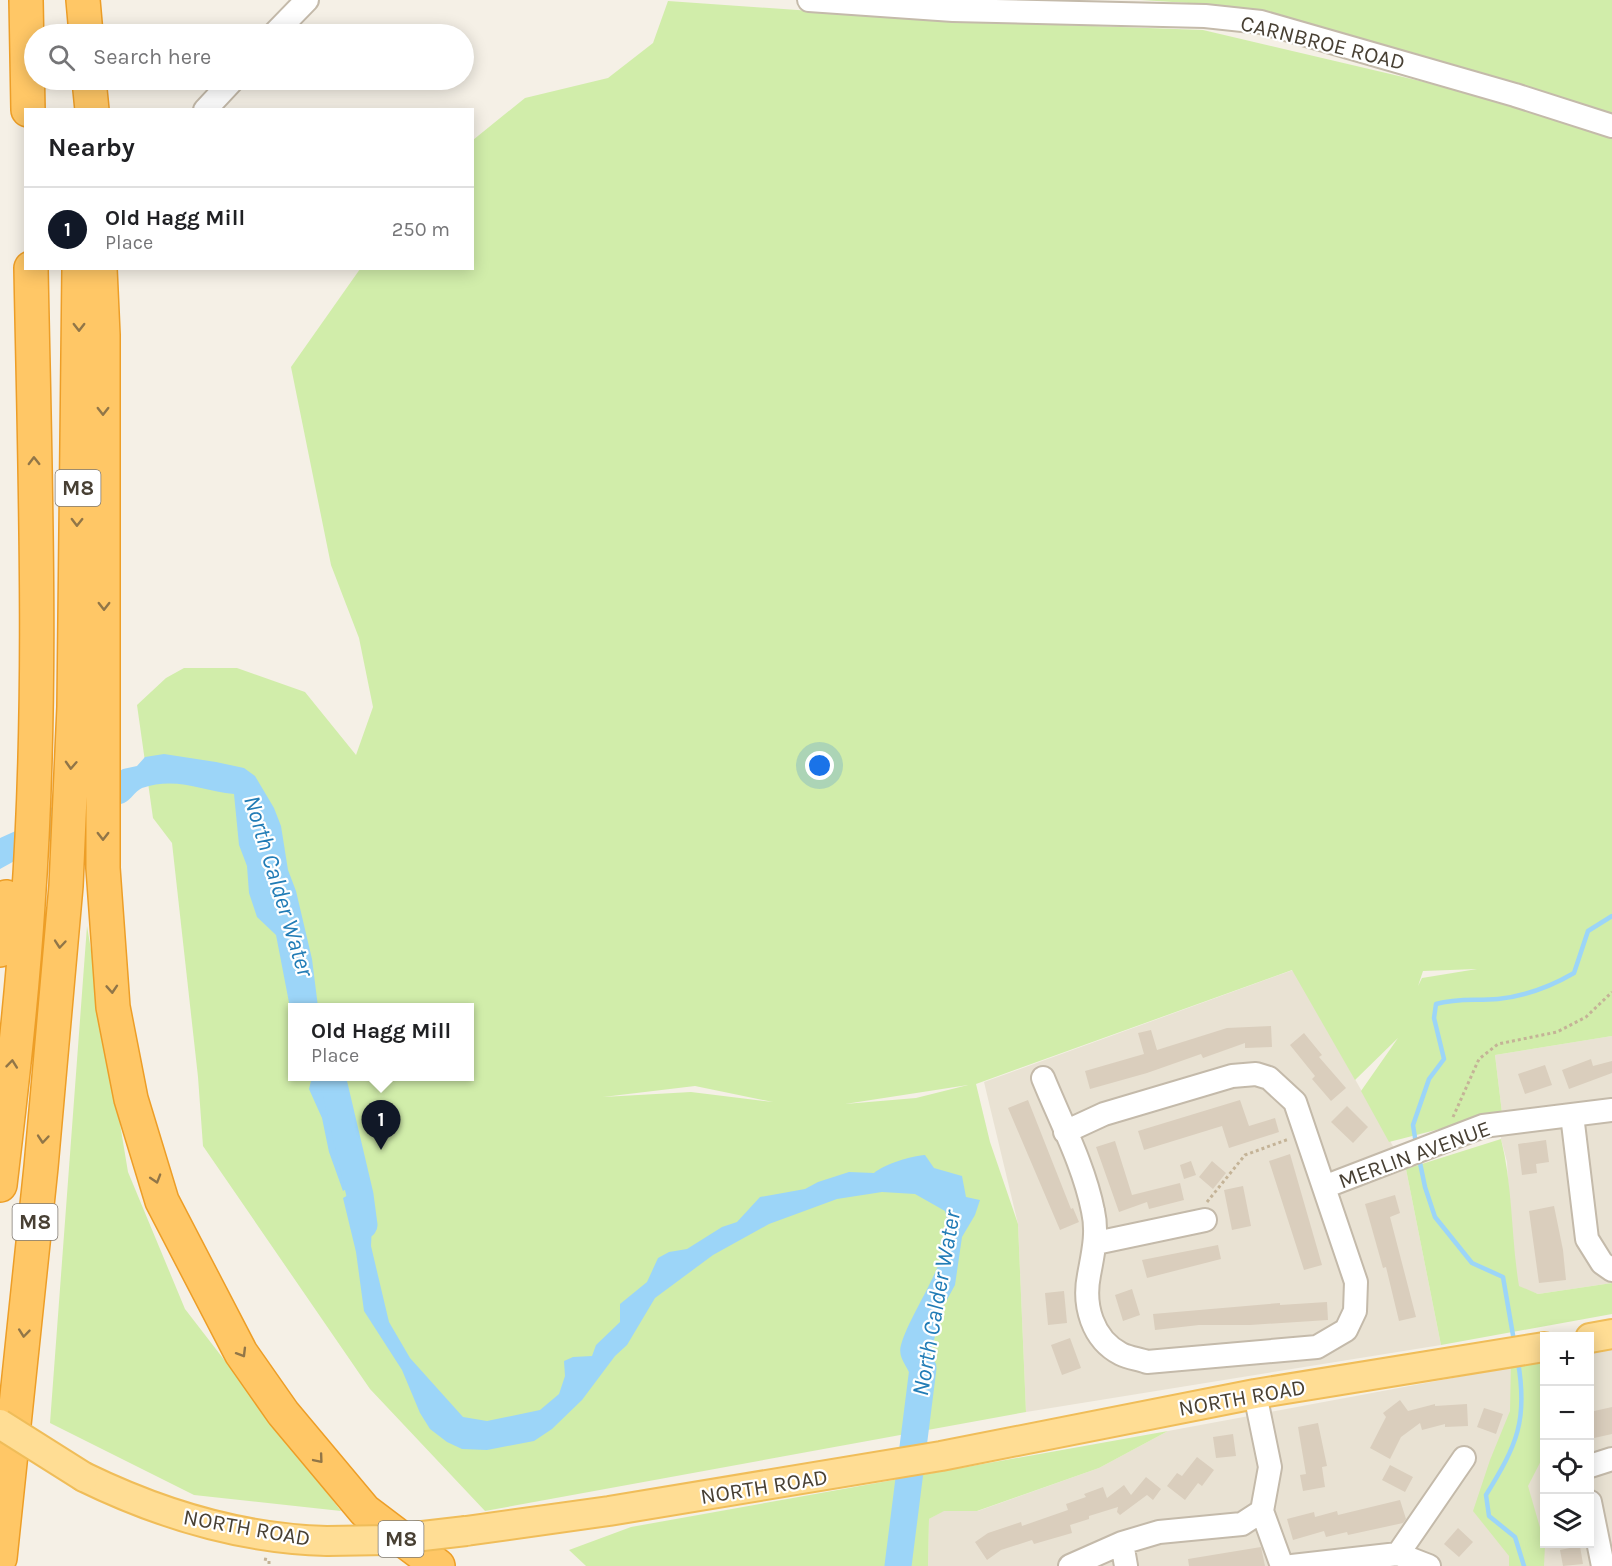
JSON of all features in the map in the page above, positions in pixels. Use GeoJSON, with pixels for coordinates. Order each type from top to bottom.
{"type":"FeatureCollection","features":[{"type":"Feature","properties":{"kind":"highway"},"geometry":{"type":"LineString","coordinates":[[26,0],[26,24]]}},
{"type":"Feature","properties":{"kind":"highway"},"geometry":{"type":"LineString","coordinates":[[80,24],[81,0]]}},
{"type":"Feature","properties":{"kind":"highway"},"geometry":{"type":"LineString","coordinates":[[81,0],[85,24]]}},
{"type":"Feature","properties":{"kind":"highway"},"geometry":{"type":"LineString","coordinates":[[28,90],[28,108]]}},
{"type":"Feature","properties":{"kind":"highway"},"geometry":{"type":"LineString","coordinates":[[79,90],[79,108]]}},
{"type":"Feature","properties":{"kind":"highway"},"geometry":{"type":"LineString","coordinates":[[90,90],[92,108]]}},
{"type":"Feature","properties":{"kind":"highway","name":"M8"},"geometry":{"type":"LineString","coordinates":[[0,1185],[36,561],[31,270]]}},
{"type":"Feature","properties":{"kind":"highway","name":"M8"},"geometry":{"type":"LineString","coordinates":[[0,1558],[37,1202],[66,886],[74,707],[79,270]]}},
{"type":"Feature","properties":{"kind":"highway","name":"M8"},"geometry":{"type":"LineString","coordinates":[[100,270],[103,336],[103,868],[113,1007],[131,1099],[162,1201],[241,1353],[283,1413],[365,1511],[438,1566]]}},
{"type":"Feature","properties":{"kind":"highway","name":"M8"},"geometry":{"type":"LineString","coordinates":[[0,950],[17,910]]}},
{"type":"Feature","properties":{"kind":"main road"},"geometry":{"type":"LineString","coordinates":[[1594,1337],[1612,1334]]}},
{"type":"Feature","properties":{"kind":"main road","name":"NORTH ROAD"},"geometry":{"type":"LineString","coordinates":[[0,1424],[84,1476],[139,1502],[193,1520],[250,1533],[327,1541],[388,1540],[609,1511],[941,1456],[1255,1394],[1540,1348]]}},
{"type":"Feature","properties":{"kind":"street"},"geometry":{"type":"LineString","coordinates":[[284,24],[307,0]]}},
{"type":"Feature","properties":{"kind":"street","name":"CARNBROE ROAD"},"geometry":{"type":"LineString","coordinates":[[809,0],[953,10],[1205,16],[1261,22],[1515,94],[1612,126]]}},
{"type":"Feature","properties":{"kind":"street"},"geometry":{"type":"LineString","coordinates":[[207,108],[223,90]]}},
{"type":"Feature","properties":{"kind":"street"},"geometry":{"type":"LineString","coordinates":[[1043,1078],[1093,1211],[1096,1243],[1088,1277],[1088,1305],[1100,1335],[1122,1355],[1148,1362],[1317,1347],[1346,1330],[1355,1311],[1356,1282],[1295,1102],[1269,1078],[1256,1074],[1232,1076],[1104,1114],[1065,1132]]}},
{"type":"Feature","properties":{"kind":"street","name":"MERLIN AVENUE"},"geometry":{"type":"LineString","coordinates":[[1324,1187],[1483,1126],[1612,1110]]}},
{"type":"Feature","properties":{"kind":"street"},"geometry":{"type":"LineString","coordinates":[[1572,1115],[1587,1239],[1602,1263],[1612,1270]]}},
{"type":"Feature","properties":{"kind":"street"},"geometry":{"type":"LineString","coordinates":[[1096,1243],[1205,1220]]}},
{"type":"Feature","properties":{"kind":"street"},"geometry":{"type":"LineString","coordinates":[[1255,1394],[1270,1467],[1262,1510],[1282,1566]]}},
{"type":"Feature","properties":{"kind":"street"},"geometry":{"type":"LineString","coordinates":[[1398,1554],[1464,1458]]}},
{"type":"Feature","properties":{"kind":"street"},"geometry":{"type":"LineString","coordinates":[[1594,1465],[1612,1460]]}},
{"type":"Feature","properties":{"kind":"street"},"geometry":{"type":"LineString","coordinates":[[1070,1566],[1122,1543],[1159,1532],[1242,1524],[1262,1510]]}},
{"type":"Feature","properties":{"kind":"street"},"geometry":{"type":"LineString","coordinates":[[1594,1522],[1603,1566]]}},
{"type":"Feature","properties":{"kind":"street"},"geometry":{"type":"LineString","coordinates":[[1122,1543],[1126,1566]]}},
{"type":"Feature","properties":{"kind":"street"},"geometry":{"type":"LineString","coordinates":[[1292,1566],[1398,1554],[1430,1566]]}},
{"type":"Feature","properties":{"kind":"path"},"geometry":{"type":"LineString","coordinates":[[1435,1144],[1479,1059],[1498,1044],[1557,1032],[1586,1017],[1612,992]]}},
{"type":"Feature","properties":{"kind":"path"},"geometry":{"type":"LineString","coordinates":[[1205,1220],[1245,1155],[1307,1132]]}},
{"type":"Feature","properties":{"kind":"shaded area"},"geometry":{"type":"Polygon","coordinates":[[[1293,970],[1406,1169],[1441,1345],[1026,1412],[1018,1224],[984,1082],[1293,970]]]}},
{"type":"Feature","properties":{"kind":"shaded area"},"geometry":{"type":"Polygon","coordinates":[[[1612,1036],[1612,1283],[1538,1294],[1518,1287],[1511,1236],[1507,1162],[1501,1139],[1502,1113],[1495,1055],[1612,1036]]]}},
{"type":"Feature","properties":{"kind":"shaded area"},"geometry":{"type":"Polygon","coordinates":[[[1612,1349],[1612,1566],[928,1566],[929,1519],[943,1511],[978,1511],[1099,1468],[1168,1431],[1540,1362],[1540,1548],[1594,1548],[1594,1352],[1612,1349]]]}},
{"type":"Feature","properties":{"kind":"green space"},"geometry":{"type":"Polygon","coordinates":[[[1141,0],[1612,0],[1612,113],[1204,4],[1141,0]]]}},
{"type":"Feature","properties":{"kind":"green space"},"geometry":{"type":"Polygon","coordinates":[[[668,1],[954,21],[1203,30],[1467,92],[1612,134],[1612,1036],[1495,1055],[1502,1113],[1389,1142],[1361,1091],[1398,1038],[1355,1080],[1292,970],[976,1084],[990,1142],[1018,1224],[1026,1412],[485,1511],[370,1389],[203,1146],[198,1077],[172,843],[153,818],[137,705],[166,678],[184,668],[237,668],[305,692],[356,755],[373,707],[359,638],[331,565],[291,367],[359,270],[474,270],[474,139],[525,98],[608,78],[653,43],[668,1]],[[1477,969],[1423,971],[1418,986],[1422,978],[1477,969]],[[968,1085],[845,1104],[916,1098],[968,1085]],[[695,1086],[603,1097],[691,1092],[773,1102],[695,1086]]]}},
{"type":"Feature","properties":{"kind":"green space"},"geometry":{"type":"Polygon","coordinates":[[[87,926],[128,1172],[185,1309],[341,1511],[194,1495],[50,1423],[87,926]]]}},
{"type":"Feature","properties":{"kind":"green space"},"geometry":{"type":"Polygon","coordinates":[[[1501,1139],[1508,1175],[1519,1286],[1538,1294],[1612,1283],[1612,1314],[1441,1345],[1406,1169],[1501,1139]]]}},
{"type":"Feature","properties":{"kind":"green space"},"geometry":{"type":"Polygon","coordinates":[[[1540,1358],[1540,1463],[1528,1486],[1540,1528],[1540,1548],[1545,1548],[1544,1566],[1509,1566],[1509,1556],[1473,1511],[1510,1411],[1511,1362],[1540,1358]]]}},
{"type":"Feature","properties":{"kind":"green space"},"geometry":{"type":"Polygon","coordinates":[[[1168,1431],[1099,1468],[977,1511],[944,1511],[929,1519],[928,1566],[586,1566],[569,1550],[631,1527],[1168,1431]]]}},
{"type":"Feature","properties":{"kind":"water"},"geometry":{"type":"Polygon","coordinates":[[[164,754],[216,762],[244,768],[255,776],[274,808],[281,826],[288,870],[296,891],[312,959],[318,1003],[289,1003],[276,935],[257,917],[249,893],[247,866],[239,845],[234,794],[166,783],[142,788],[126,802],[99,811],[83,823],[0,869],[0,838],[40,820],[50,808],[65,805],[123,769],[137,766],[145,757],[164,754]]]}},
{"type":"Feature","properties":{"kind":"water"},"geometry":{"type":"Polygon","coordinates":[[[311,1081],[339,1081],[340,1092],[367,1177],[343,1191],[329,1152],[322,1118],[309,1089],[311,1081]]]}},
{"type":"Feature","properties":{"kind":"water"},"geometry":{"type":"Polygon","coordinates":[[[925,1155],[934,1168],[962,1176],[966,1197],[980,1200],[975,1215],[962,1237],[955,1285],[943,1307],[926,1369],[931,1405],[911,1403],[913,1382],[900,1350],[946,1243],[948,1226],[945,1211],[915,1194],[882,1192],[837,1199],[769,1224],[713,1255],[655,1298],[627,1345],[615,1356],[582,1400],[552,1429],[534,1441],[487,1450],[462,1449],[447,1442],[430,1429],[420,1413],[402,1370],[364,1311],[356,1252],[343,1198],[368,1184],[367,1204],[372,1224],[371,1246],[389,1322],[410,1358],[463,1417],[487,1421],[540,1410],[559,1394],[565,1376],[564,1361],[573,1357],[592,1356],[596,1345],[620,1322],[620,1304],[647,1282],[658,1258],[669,1252],[687,1249],[722,1227],[737,1222],[760,1197],[805,1189],[818,1182],[849,1172],[874,1173],[898,1161],[925,1155]]]}},
{"type":"Feature","properties":{"kind":"water"},"geometry":{"type":"Polygon","coordinates":[[[897,1526],[909,1529],[905,1566],[886,1566],[896,1536],[897,1526]]]}},
{"type":"Feature","properties":{"kind":"building"},"geometry":{"type":"Polygon","coordinates":[[[1271,1026],[1272,1047],[1245,1048],[1245,1043],[1203,1058],[1201,1054],[1147,1073],[1090,1089],[1085,1071],[1144,1054],[1138,1033],[1151,1030],[1157,1050],[1227,1028],[1271,1026]]]}},
{"type":"Feature","properties":{"kind":"building"},"geometry":{"type":"Polygon","coordinates":[[[1304,1033],[1322,1055],[1319,1057],[1346,1088],[1331,1101],[1312,1079],[1315,1076],[1290,1045],[1304,1033]]]}},
{"type":"Feature","properties":{"kind":"building"},"geometry":{"type":"Polygon","coordinates":[[[1591,1059],[1593,1066],[1612,1061],[1612,1073],[1569,1089],[1562,1070],[1591,1059]]]}},
{"type":"Feature","properties":{"kind":"building"},"geometry":{"type":"Polygon","coordinates":[[[1545,1065],[1552,1085],[1525,1094],[1518,1074],[1545,1065]]]}},
{"type":"Feature","properties":{"kind":"building"},"geometry":{"type":"Polygon","coordinates":[[[1028,1100],[1071,1209],[1073,1208],[1079,1222],[1060,1230],[1008,1108],[1028,1100]]]}},
{"type":"Feature","properties":{"kind":"building"},"geometry":{"type":"Polygon","coordinates":[[[1240,1100],[1249,1126],[1275,1118],[1279,1132],[1229,1148],[1222,1126],[1144,1150],[1138,1131],[1240,1100]]]}},
{"type":"Feature","properties":{"kind":"building"},"geometry":{"type":"Polygon","coordinates":[[[1347,1106],[1368,1127],[1353,1143],[1331,1122],[1347,1106]]]}},
{"type":"Feature","properties":{"kind":"building"},"geometry":{"type":"Polygon","coordinates":[[[1546,1140],[1549,1162],[1536,1164],[1537,1173],[1522,1175],[1518,1144],[1546,1140]]]}},
{"type":"Feature","properties":{"kind":"building"},"geometry":{"type":"Polygon","coordinates":[[[1115,1141],[1132,1195],[1180,1183],[1184,1200],[1149,1209],[1147,1202],[1119,1212],[1096,1147],[1115,1141]]]}},
{"type":"Feature","properties":{"kind":"building"},"geometry":{"type":"Polygon","coordinates":[[[1290,1154],[1322,1265],[1304,1270],[1269,1161],[1290,1154]]]}},
{"type":"Feature","properties":{"kind":"building"},"geometry":{"type":"Polygon","coordinates":[[[1191,1161],[1196,1175],[1184,1179],[1180,1165],[1191,1161]]]}},
{"type":"Feature","properties":{"kind":"building"},"geometry":{"type":"Polygon","coordinates":[[[1212,1161],[1226,1173],[1213,1189],[1199,1177],[1212,1161]]]}},
{"type":"Feature","properties":{"kind":"building"},"geometry":{"type":"Polygon","coordinates":[[[1243,1186],[1251,1226],[1232,1230],[1224,1190],[1243,1186]]]}},
{"type":"Feature","properties":{"kind":"building"},"geometry":{"type":"Polygon","coordinates":[[[1395,1195],[1400,1213],[1390,1217],[1416,1317],[1399,1321],[1386,1267],[1383,1268],[1365,1204],[1395,1195]]]}},
{"type":"Feature","properties":{"kind":"building"},"geometry":{"type":"Polygon","coordinates":[[[1554,1206],[1563,1250],[1566,1280],[1539,1283],[1529,1211],[1554,1206]]]}},
{"type":"Feature","properties":{"kind":"building"},"geometry":{"type":"Polygon","coordinates":[[[1218,1245],[1221,1259],[1147,1278],[1142,1260],[1218,1245]]]}},
{"type":"Feature","properties":{"kind":"building"},"geometry":{"type":"Polygon","coordinates":[[[1132,1289],[1140,1315],[1123,1321],[1115,1295],[1132,1289]]]}},
{"type":"Feature","properties":{"kind":"building"},"geometry":{"type":"Polygon","coordinates":[[[1064,1291],[1067,1323],[1048,1325],[1045,1293],[1064,1291]]]}},
{"type":"Feature","properties":{"kind":"building"},"geometry":{"type":"Polygon","coordinates":[[[1327,1302],[1328,1320],[1250,1325],[1199,1325],[1155,1330],[1153,1314],[1280,1303],[1280,1305],[1327,1302]]]}},
{"type":"Feature","properties":{"kind":"building"},"geometry":{"type":"Polygon","coordinates":[[[1070,1338],[1081,1368],[1062,1375],[1051,1345],[1070,1338]]]}},
{"type":"Feature","properties":{"kind":"building"},"geometry":{"type":"Polygon","coordinates":[[[1400,1400],[1408,1411],[1435,1404],[1435,1406],[1467,1404],[1468,1426],[1445,1427],[1445,1424],[1422,1430],[1420,1423],[1401,1437],[1390,1459],[1370,1448],[1386,1417],[1383,1413],[1400,1400]]]}},
{"type":"Feature","properties":{"kind":"building"},"geometry":{"type":"Polygon","coordinates":[[[1612,1407],[1612,1434],[1594,1438],[1594,1411],[1612,1407]]]}},
{"type":"Feature","properties":{"kind":"building"},"geometry":{"type":"Polygon","coordinates":[[[1484,1408],[1503,1414],[1496,1434],[1477,1427],[1484,1408]]]}},
{"type":"Feature","properties":{"kind":"building"},"geometry":{"type":"Polygon","coordinates":[[[1318,1423],[1327,1466],[1322,1467],[1325,1487],[1303,1491],[1300,1475],[1306,1474],[1298,1427],[1318,1423]]]}},
{"type":"Feature","properties":{"kind":"building"},"geometry":{"type":"Polygon","coordinates":[[[1233,1434],[1236,1456],[1216,1458],[1213,1437],[1233,1434]]]}},
{"type":"Feature","properties":{"kind":"building"},"geometry":{"type":"Polygon","coordinates":[[[1197,1457],[1214,1470],[1202,1486],[1198,1483],[1185,1500],[1167,1486],[1177,1473],[1182,1476],[1197,1457]]]}},
{"type":"Feature","properties":{"kind":"building"},"geometry":{"type":"Polygon","coordinates":[[[1390,1465],[1413,1477],[1405,1492],[1382,1480],[1390,1465]]]}},
{"type":"Feature","properties":{"kind":"building"},"geometry":{"type":"Polygon","coordinates":[[[1146,1477],[1161,1489],[1153,1500],[1147,1495],[1120,1515],[1117,1512],[1118,1507],[1089,1516],[1089,1519],[1070,1525],[1072,1533],[1034,1544],[1032,1540],[1001,1550],[987,1560],[975,1542],[988,1533],[1021,1522],[1022,1526],[1068,1510],[1066,1504],[1086,1497],[1084,1494],[1103,1487],[1107,1498],[1124,1485],[1131,1495],[1146,1477]]]}},
{"type":"Feature","properties":{"kind":"building"},"geometry":{"type":"Polygon","coordinates":[[[1400,1500],[1406,1519],[1403,1523],[1348,1535],[1347,1532],[1326,1537],[1324,1531],[1293,1540],[1287,1519],[1314,1512],[1315,1517],[1337,1511],[1338,1515],[1400,1500]]]}},
{"type":"Feature","properties":{"kind":"building"},"geometry":{"type":"Polygon","coordinates":[[[1458,1528],[1473,1542],[1459,1557],[1444,1544],[1458,1528]]]}},
{"type":"Feature","properties":{"kind":"building"},"geometry":{"type":"Polygon","coordinates":[[[1261,1547],[1265,1566],[1189,1566],[1188,1559],[1261,1547]]]}},
{"type":"Feature","properties":{"kind":"building"},"geometry":{"type":"Polygon","coordinates":[[[1580,1548],[1583,1564],[1563,1566],[1560,1550],[1580,1548]]]}},
{"type":"Feature","properties":{"kind":"waterway"},"geometry":{"type":"LineString","coordinates":[[1416,1144],[1413,1125],[1429,1079],[1444,1059],[1434,1018],[1436,1004],[1518,996],[1547,987],[1574,973],[1588,931],[1612,916]]}},
{"type":"Feature","properties":{"kind":"waterway","name":"North Calder Water"},"geometry":{"type":"LineString","coordinates":[[333,1081],[360,1195],[364,1225]]}},
{"type":"Feature","properties":{"kind":"waterway"},"geometry":{"type":"LineString","coordinates":[[1419,1158],[1435,1217],[1472,1263],[1503,1277],[1514,1341]]}},
{"type":"Feature","properties":{"kind":"waterway"},"geometry":{"type":"LineString","coordinates":[[1518,1362],[1522,1400],[1517,1432],[1505,1461],[1486,1495],[1489,1516],[1515,1537],[1524,1566]]}},
{"type":"Feature","properties":{"kind":"waterway","name":"North Calder Water"},"geometry":{"type":"LineString","coordinates":[[898,1566],[923,1368]]}},
{"type":"Feature","properties":{"kind":"place","name":"Old Hagg Mill"},"geometry":{"type":"Point","coordinates":[381,1150]}}]}
